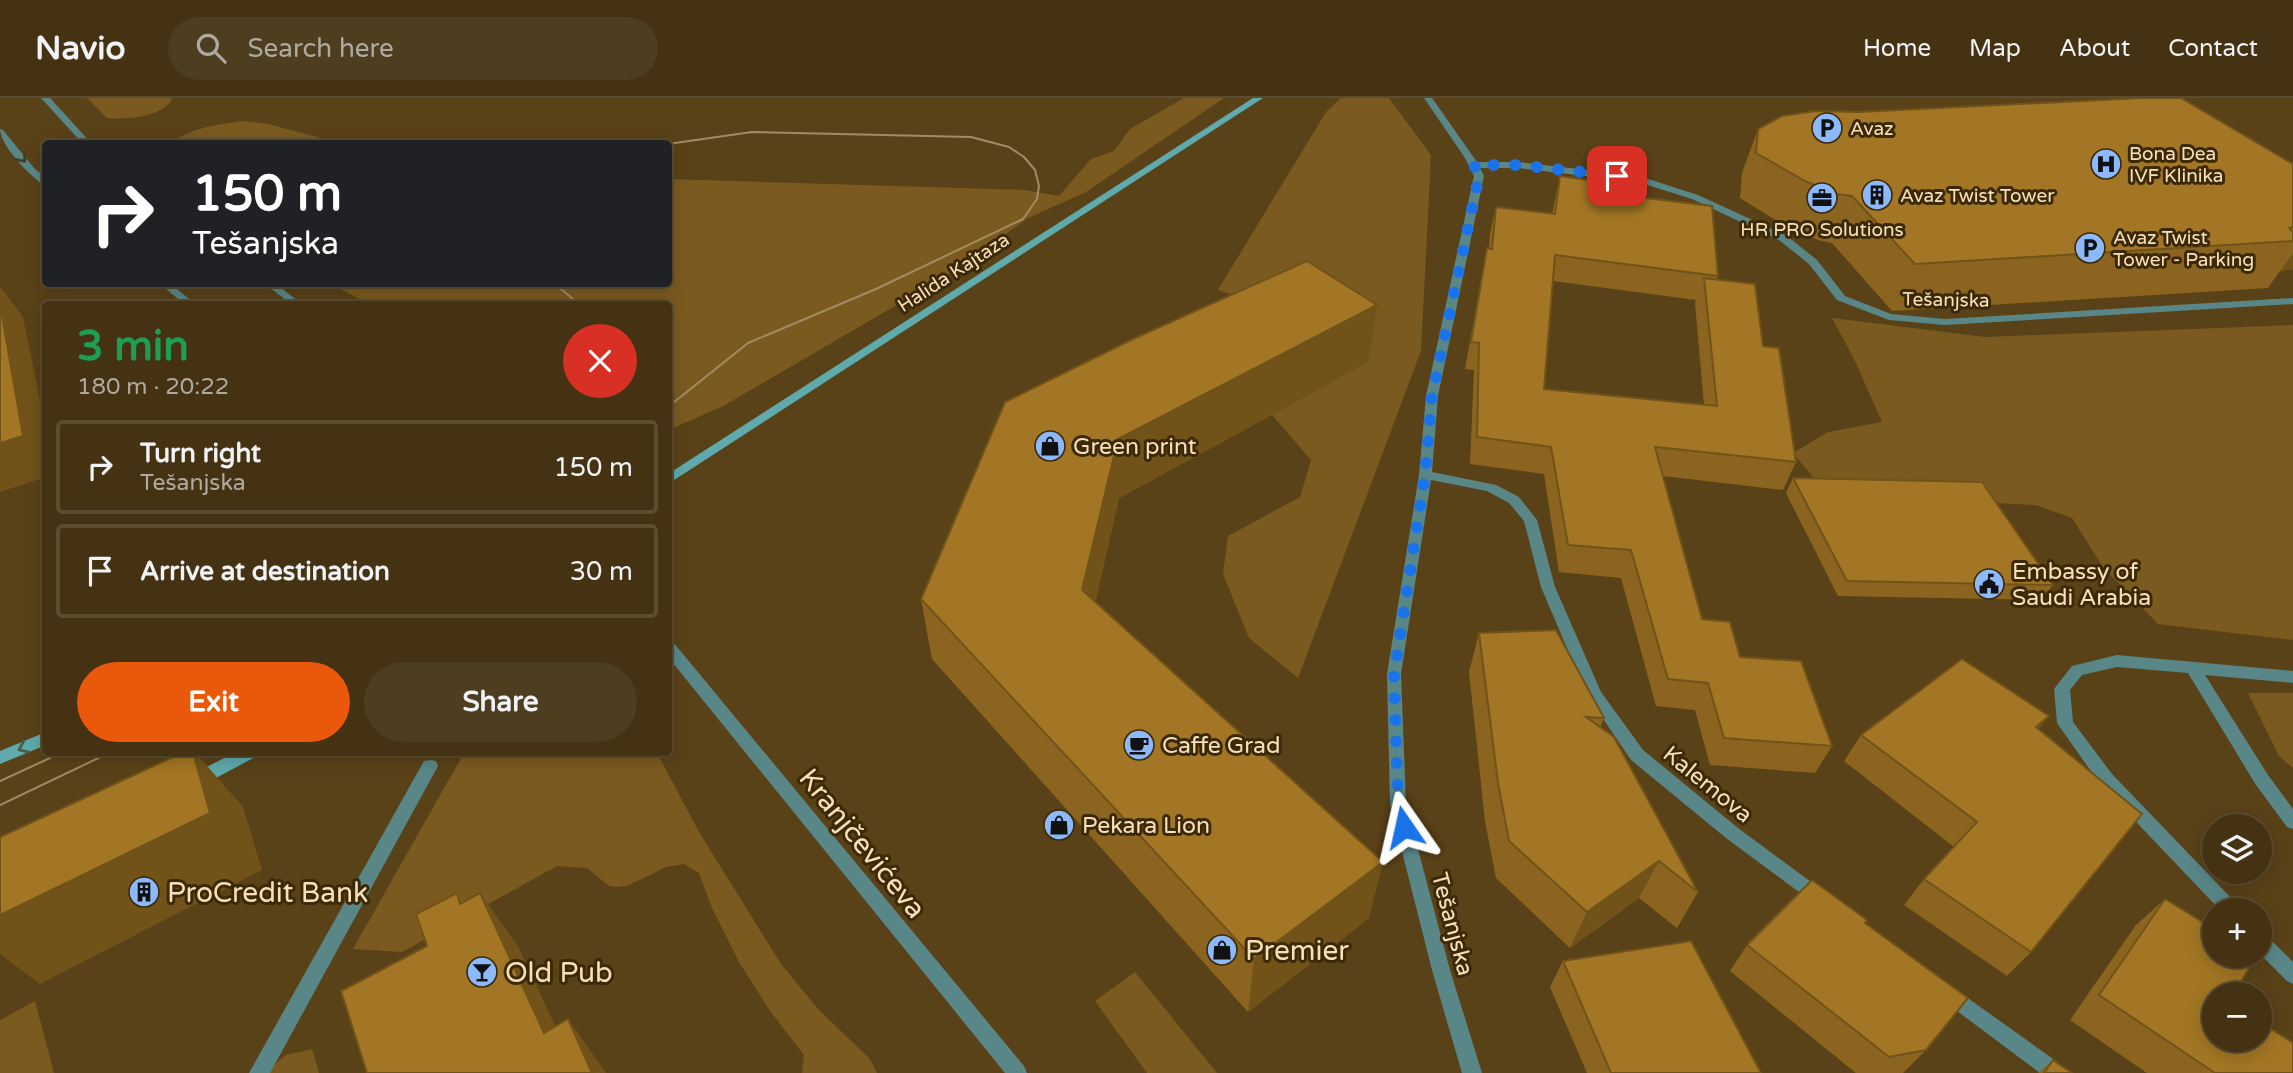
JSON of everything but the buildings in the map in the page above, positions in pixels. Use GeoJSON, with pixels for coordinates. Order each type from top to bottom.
{"type":"FeatureCollection","features":[{"type":"Feature","properties":{"kind":"main road","name":"Halida Kajtaza"},"geometry":{"type":"LineString","coordinates":[[672,479],[1259,98]]}},
{"type":"Feature","properties":{"kind":"main road"},"geometry":{"type":"LineString","coordinates":[[0,758],[42,740]]}},
{"type":"Feature","properties":{"kind":"main road"},"geometry":{"type":"LineString","coordinates":[[179,789],[243,756]]}},
{"type":"Feature","properties":{"kind":"street"},"geometry":{"type":"LineString","coordinates":[[45,98],[84,140]]}},
{"type":"Feature","properties":{"kind":"street"},"geometry":{"type":"LineString","coordinates":[[1428,98],[1474,165]]}},
{"type":"Feature","properties":{"kind":"street"},"geometry":{"type":"LineString","coordinates":[[0,132],[42,179]]}},
{"type":"Feature","properties":{"kind":"street","name":"Tešanjska"},"geometry":{"type":"LineString","coordinates":[[1472,1073],[1441,970],[1398,804],[1394,674],[1425,475],[1432,396],[1479,176],[1474,165],[1518,165],[1639,179],[1695,197],[1783,238],[1813,262],[1841,298],[1889,317],[1945,322],[2293,301]]}},
{"type":"Feature","properties":{"kind":"street"},"geometry":{"type":"LineString","coordinates":[[169,287],[186,301]]}},
{"type":"Feature","properties":{"kind":"street"},"geometry":{"type":"LineString","coordinates":[[274,287],[293,301]]}},
{"type":"Feature","properties":{"kind":"street","name":"Kalemova"},"geometry":{"type":"LineString","coordinates":[[1425,475],[1491,488],[1514,500],[1530,520],[1548,587],[1595,695],[1637,755],[1732,833],[1833,908]]}},
{"type":"Feature","properties":{"kind":"street","name":"Kranjčevićeva"},"geometry":{"type":"LineString","coordinates":[[672,651],[1017,1073]]}},
{"type":"Feature","properties":{"kind":"street"},"geometry":{"type":"LineString","coordinates":[[2220,898],[2106,779],[2065,723],[2062,689],[2077,670],[2117,661],[2293,677]]}},
{"type":"Feature","properties":{"kind":"street"},"geometry":{"type":"LineString","coordinates":[[2193,668],[2262,780],[2293,822]]}},
{"type":"Feature","properties":{"kind":"street"},"geometry":{"type":"LineString","coordinates":[[259,1073],[430,766]]}},
{"type":"Feature","properties":{"kind":"street"},"geometry":{"type":"LineString","coordinates":[[2272,953],[2293,975]]}},
{"type":"Feature","properties":{"kind":"street"},"geometry":{"type":"LineString","coordinates":[[1933,982],[2056,1073]]}},
{"type":"Feature","properties":{"kind":"shaded area"},"geometry":{"type":"Polygon","coordinates":[[[87,98],[172,100],[151,114],[107,118],[87,98]]]}},
{"type":"Feature","properties":{"kind":"shaded area"},"geometry":{"type":"Polygon","coordinates":[[[1184,98],[1224,98],[1086,192],[1028,218],[948,275],[725,405],[672,429],[672,301],[363,301],[337,287],[672,287],[672,179],[1024,190],[1059,196],[1091,159],[1114,151],[1130,129],[1184,98]]]}},
{"type":"Feature","properties":{"kind":"shaded area"},"geometry":{"type":"Polygon","coordinates":[[[1341,98],[1389,98],[1431,155],[1421,351],[1298,678],[1249,638],[1223,574],[1228,536],[1300,497],[1311,460],[1272,415],[1368,362],[1301,317],[1218,290],[1326,112],[1341,98]]]}},
{"type":"Feature","properties":{"kind":"shaded area"},"geometry":{"type":"Polygon","coordinates":[[[242,121],[268,124],[329,140],[177,140],[196,130],[242,121]]]}},
{"type":"Feature","properties":{"kind":"shaded area"},"geometry":{"type":"Polygon","coordinates":[[[1832,318],[1985,337],[2293,325],[2293,640],[2158,624],[2103,567],[2072,518],[2036,505],[1827,494],[1793,453],[1828,432],[1882,422],[1832,318]]]}},
{"type":"Feature","properties":{"kind":"shaded area"},"geometry":{"type":"Polygon","coordinates":[[[2248,693],[2293,693],[2293,768],[2279,756],[2248,693]]]}},
{"type":"Feature","properties":{"kind":"shaded area"},"geometry":{"type":"Polygon","coordinates":[[[462,756],[659,756],[699,832],[781,964],[818,1009],[870,1059],[877,1073],[802,1073],[804,1055],[770,1011],[739,962],[712,908],[699,873],[684,864],[666,867],[627,886],[618,887],[609,886],[587,868],[557,866],[402,952],[353,949],[462,756]]]}},
{"type":"Feature","properties":{"kind":"shaded area"},"geometry":{"type":"Polygon","coordinates":[[[1135,972],[1217,1073],[1147,1073],[1095,1001],[1135,972]]]}},
{"type":"Feature","properties":{"kind":"shaded area"},"geometry":{"type":"Polygon","coordinates":[[[35,1001],[54,1073],[0,1073],[0,1020],[35,1001]]]}},
{"type":"Feature","properties":{"kind":"shaded area"},"geometry":{"type":"Polygon","coordinates":[[[312,1049],[319,1073],[264,1073],[286,1055],[312,1049]]]}},
{"type":"Feature","properties":{"kind":"tram line"},"geometry":{"type":"LineString","coordinates":[[672,143],[752,132],[971,137],[1009,147],[1024,157],[1035,170],[1039,186],[1037,199],[1023,219],[876,289],[748,343],[672,404]]}},
{"type":"Feature","properties":{"kind":"tram line"},"geometry":{"type":"LineString","coordinates":[[559,287],[575,301]]}},
{"type":"Feature","properties":{"kind":"tram line"},"geometry":{"type":"LineString","coordinates":[[0,781],[54,756]]}},
{"type":"Feature","properties":{"kind":"tram line"},"geometry":{"type":"LineString","coordinates":[[0,805],[103,756]]}},
{"type":"Feature","properties":{"kind":"place","name":"Avaz"},"geometry":{"type":"Point","coordinates":[1827,128]}},
{"type":"Feature","properties":{"kind":"place","name":"Bona Dea IVF Klinika"},"geometry":{"type":"Point","coordinates":[2106,164]}},
{"type":"Feature","properties":{"kind":"place","name":"Avaz Twist Tower"},"geometry":{"type":"Point","coordinates":[1877,195]}},
{"type":"Feature","properties":{"kind":"place","name":"HR PRO Solutions"},"geometry":{"type":"Point","coordinates":[1822,198]}},
{"type":"Feature","properties":{"kind":"place","name":"Avaz Twist Tower - Parking"},"geometry":{"type":"Point","coordinates":[2090,248]}},
{"type":"Feature","properties":{"kind":"place","name":"Green print"},"geometry":{"type":"Point","coordinates":[1050,446]}},
{"type":"Feature","properties":{"kind":"place","name":"Embassy of Saudi Arabia"},"geometry":{"type":"Point","coordinates":[1989,584]}},
{"type":"Feature","properties":{"kind":"place","name":"Caffe Grad"},"geometry":{"type":"Point","coordinates":[1139,745]}},
{"type":"Feature","properties":{"kind":"place","name":"Pekara Lion"},"geometry":{"type":"Point","coordinates":[1059,825]}},
{"type":"Feature","properties":{"kind":"place","name":"ProCredit Bank"},"geometry":{"type":"Point","coordinates":[144,892]}},
{"type":"Feature","properties":{"kind":"place","name":"Premier"},"geometry":{"type":"Point","coordinates":[1222,950]}},
{"type":"Feature","properties":{"kind":"place","name":"Old Pub"},"geometry":{"type":"Point","coordinates":[482,972]}},
{"type":"Feature","properties":{"kind":"route"},"geometry":{"type":"LineString","coordinates":[[1404,827],[1398,804],[1394,674],[1425,475],[1432,396],[1479,176],[1474,165],[1518,165],[1617,176]]}}]}
